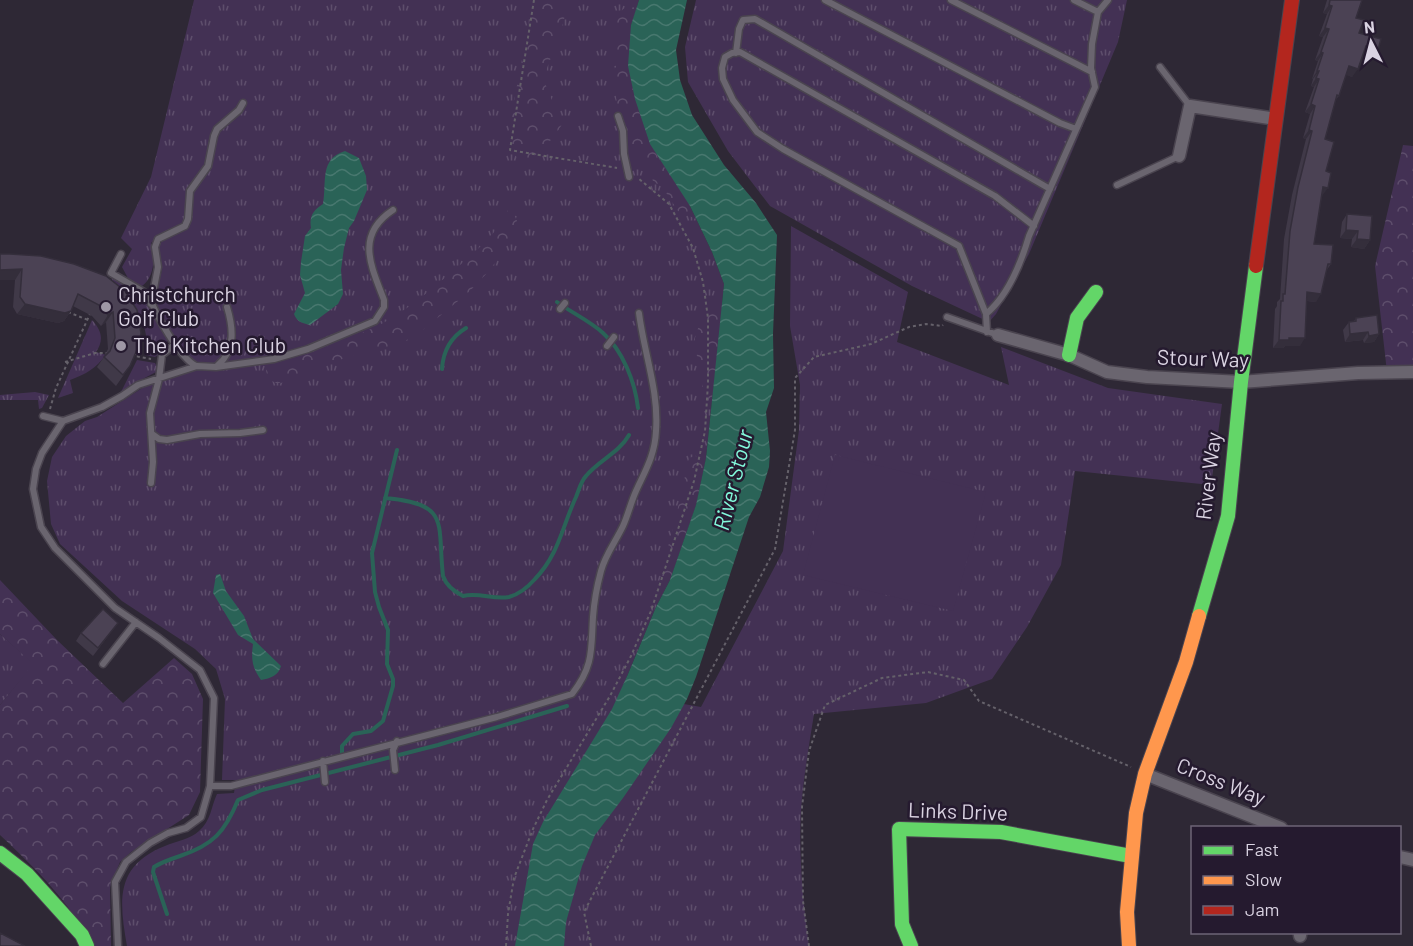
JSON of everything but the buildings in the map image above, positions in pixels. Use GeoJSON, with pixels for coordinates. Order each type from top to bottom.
{"type":"FeatureCollection","features":[{"type":"Feature","properties":{"kind":"street","name":"River Way"},"geometry":{"type":"LineString","coordinates":[[1129,946],[1127,912],[1136,813],[1146,774],[1186,662],[1228,516],[1241,382],[1292,0]]}},
{"type":"Feature","properties":{"kind":"street"},"geometry":{"type":"LineString","coordinates":[[1179,156],[1190,106],[1276,119]]}},
{"type":"Feature","properties":{"kind":"street"},"geometry":{"type":"LineString","coordinates":[[1069,355],[1077,318],[1096,292]]}},
{"type":"Feature","properties":{"kind":"street","name":"Stour Way"},"geometry":{"type":"LineString","coordinates":[[993,333],[1069,355],[1107,372],[1147,377],[1241,382],[1358,373],[1413,372]]}},
{"type":"Feature","properties":{"kind":"street","name":"Cross Way"},"geometry":{"type":"LineString","coordinates":[[1146,774],[1276,826]]}},
{"type":"Feature","properties":{"kind":"street","name":"Links Drive"},"geometry":{"type":"LineString","coordinates":[[911,946],[902,924],[899,829],[1002,832],[1131,856]]}},
{"type":"Feature","properties":{"kind":"street"},"geometry":{"type":"LineString","coordinates":[[0,852],[27,874],[82,935],[87,946]]}},
{"type":"Feature","properties":{"kind":"lane"},"geometry":{"type":"LineString","coordinates":[[825,0],[1076,129]]}},
{"type":"Feature","properties":{"kind":"lane"},"geometry":{"type":"LineString","coordinates":[[951,0],[1092,72]]}},
{"type":"Feature","properties":{"kind":"lane"},"geometry":{"type":"LineString","coordinates":[[1074,0],[1098,12]]}},
{"type":"Feature","properties":{"kind":"lane"},"geometry":{"type":"LineString","coordinates":[[986,314],[993,308],[1022,261],[1034,226],[1095,87],[1092,72],[1092,44],[1098,12],[1108,0]]}},
{"type":"Feature","properties":{"kind":"lane"},"geometry":{"type":"LineString","coordinates":[[736,53],[739,29],[743,20],[754,19],[1050,189]]}},
{"type":"Feature","properties":{"kind":"lane"},"geometry":{"type":"LineString","coordinates":[[993,333],[959,246],[783,149],[757,132],[733,100],[723,79],[722,68],[725,57],[740,52],[995,196],[1034,226]]}},
{"type":"Feature","properties":{"kind":"lane"},"geometry":{"type":"LineString","coordinates":[[1160,67],[1190,106]]}},
{"type":"Feature","properties":{"kind":"lane"},"geometry":{"type":"LineString","coordinates":[[151,304],[158,267],[155,247],[158,239],[185,226],[188,219],[190,191],[208,166],[214,136],[243,103]]}},
{"type":"Feature","properties":{"kind":"lane"},"geometry":{"type":"LineString","coordinates":[[618,116],[623,130],[628,175]]}},
{"type":"Feature","properties":{"kind":"lane"},"geometry":{"type":"LineString","coordinates":[[1118,185],[1179,156]]}},
{"type":"Feature","properties":{"kind":"lane"},"geometry":{"type":"LineString","coordinates":[[45,417],[63,421],[102,407],[138,385],[196,366],[216,367],[274,359],[308,349],[375,321],[384,307],[384,300],[369,262],[372,231],[379,219],[393,210]]}},
{"type":"Feature","properties":{"kind":"lane"},"geometry":{"type":"LineString","coordinates":[[122,254],[111,273],[149,295],[156,316],[189,362],[196,366]]}},
{"type":"Feature","properties":{"kind":"lane"},"geometry":{"type":"LineString","coordinates":[[216,367],[224,360],[232,338],[227,307]]}},
{"type":"Feature","properties":{"kind":"lane"},"geometry":{"type":"LineString","coordinates":[[210,786],[231,786],[550,702],[572,694],[578,687],[590,661],[593,645],[593,616],[602,569],[649,468],[654,448],[657,418],[639,314]]}},
{"type":"Feature","properties":{"kind":"lane"},"geometry":{"type":"LineString","coordinates":[[948,317],[993,333]]}},
{"type":"Feature","properties":{"kind":"lane"},"geometry":{"type":"LineString","coordinates":[[607,346],[614,337]]}},
{"type":"Feature","properties":{"kind":"lane"},"geometry":{"type":"LineString","coordinates":[[151,483],[153,462],[150,412],[159,379],[162,355],[175,344]]}},
{"type":"Feature","properties":{"kind":"lane"},"geometry":{"type":"LineString","coordinates":[[63,421],[42,453],[36,469],[33,489],[42,526],[55,548],[115,609],[159,638],[200,670],[214,698],[210,786],[201,817],[186,828],[168,833],[150,843],[126,862],[115,882],[117,946]]}},
{"type":"Feature","properties":{"kind":"lane"},"geometry":{"type":"LineString","coordinates":[[152,434],[159,439],[167,440],[200,434],[263,430]]}},
{"type":"Feature","properties":{"kind":"lane"},"geometry":{"type":"LineString","coordinates":[[103,664],[136,622]]}},
{"type":"Feature","properties":{"kind":"lane"},"geometry":{"type":"LineString","coordinates":[[395,770],[393,750],[397,741]]}},
{"type":"Feature","properties":{"kind":"lane"},"geometry":{"type":"LineString","coordinates":[[323,761],[325,782]]}},
{"type":"Feature","properties":{"kind":"path"},"geometry":{"type":"LineString","coordinates":[[506,946],[514,878],[547,800],[610,696],[632,656],[651,611],[690,492],[705,431],[708,383],[708,318],[703,282],[693,248],[669,204],[634,175],[628,175],[619,168],[510,150],[534,0]]}},
{"type":"Feature","properties":{"kind":"path"},"geometry":{"type":"LineString","coordinates":[[68,312],[88,320]]}},
{"type":"Feature","properties":{"kind":"path"},"geometry":{"type":"LineString","coordinates":[[45,417],[67,361],[90,314]]}},
{"type":"Feature","properties":{"kind":"path"},"geometry":{"type":"LineString","coordinates":[[591,946],[584,912],[775,549],[795,430],[795,378],[814,357],[871,344],[909,327],[926,324],[942,326],[948,317]]}},
{"type":"Feature","properties":{"kind":"path"},"geometry":{"type":"LineString","coordinates":[[136,345],[135,356],[160,361]]}},
{"type":"Feature","properties":{"kind":"path"},"geometry":{"type":"LineString","coordinates":[[67,361],[95,353],[107,353]]}},
{"type":"Feature","properties":{"kind":"path"},"geometry":{"type":"LineString","coordinates":[[809,946],[803,901],[802,807],[809,750],[825,705],[882,678],[928,672],[964,680],[980,702],[1146,774]]}},
{"type":"Feature","properties":{"kind":"green space"},"geometry":{"type":"Polygon","coordinates":[[[194,0],[639,0],[631,25],[690,206],[724,284],[706,458],[696,505],[670,580],[656,607],[620,693],[701,707],[783,551],[799,430],[800,385],[790,326],[791,226],[908,292],[897,342],[1009,385],[1001,347],[1108,388],[1222,404],[1211,485],[1075,471],[1061,565],[1027,627],[992,679],[926,703],[814,714],[803,788],[800,827],[802,887],[809,946],[127,946],[122,899],[129,874],[149,854],[199,831],[208,818],[217,794],[234,793],[236,780],[222,780],[225,699],[216,669],[195,649],[122,601],[60,544],[51,524],[47,481],[52,457],[66,436],[85,421],[97,417],[150,383],[173,378],[203,364],[195,361],[181,349],[156,309],[154,302],[162,270],[157,247],[164,239],[161,233],[151,243],[152,272],[142,286],[129,280],[122,267],[132,249],[121,238],[151,177],[194,0]]]}},
{"type":"Feature","properties":{"kind":"green space"},"geometry":{"type":"Polygon","coordinates":[[[535,0],[569,0],[561,31],[547,68],[545,83],[555,108],[564,120],[546,146],[521,164],[508,143],[509,127],[535,0]]]}},
{"type":"Feature","properties":{"kind":"green space"},"geometry":{"type":"Polygon","coordinates":[[[696,0],[1127,0],[1118,42],[1029,254],[996,314],[989,322],[912,286],[770,206],[728,151],[688,82],[685,47],[696,0]]]}},
{"type":"Feature","properties":{"kind":"green space"},"geometry":{"type":"Polygon","coordinates":[[[637,8],[631,25],[628,66],[635,99],[650,144],[696,219],[678,211],[660,185],[653,182],[650,162],[639,162],[629,167],[626,129],[619,115],[612,73],[619,62],[614,42],[615,28],[623,9],[637,8]]]}},
{"type":"Feature","properties":{"kind":"green space"},"geometry":{"type":"Polygon","coordinates":[[[1403,145],[1413,146],[1413,372],[1387,372],[1375,266],[1403,145]]]}},
{"type":"Feature","properties":{"kind":"green space"},"geometry":{"type":"Polygon","coordinates":[[[508,210],[513,212],[517,221],[498,259],[469,292],[424,329],[402,343],[342,359],[281,383],[268,379],[267,366],[358,335],[407,308],[480,247],[499,226],[508,210]]]}},
{"type":"Feature","properties":{"kind":"green space"},"geometry":{"type":"Polygon","coordinates":[[[113,278],[147,297],[151,312],[164,332],[167,342],[162,352],[155,357],[145,355],[146,335],[142,316],[136,317],[109,286],[113,278]]]}},
{"type":"Feature","properties":{"kind":"green space"},"geometry":{"type":"Polygon","coordinates":[[[723,304],[711,407],[703,404],[703,371],[695,342],[698,328],[706,316],[723,304]]]}},
{"type":"Feature","properties":{"kind":"green space"},"geometry":{"type":"Polygon","coordinates":[[[92,320],[101,336],[96,352],[106,355],[90,370],[70,380],[73,393],[58,398],[92,320]]]}},
{"type":"Feature","properties":{"kind":"green space"},"geometry":{"type":"Polygon","coordinates":[[[137,360],[155,363],[156,372],[120,394],[137,360]]]}},
{"type":"Feature","properties":{"kind":"green space"},"geometry":{"type":"Polygon","coordinates":[[[35,392],[49,395],[42,408],[39,409],[38,400],[0,400],[0,395],[35,392]]]}},
{"type":"Feature","properties":{"kind":"green space"},"geometry":{"type":"Polygon","coordinates":[[[835,455],[986,492],[953,611],[803,575],[835,455]]]}},
{"type":"Feature","properties":{"kind":"green space"},"geometry":{"type":"Polygon","coordinates":[[[695,456],[706,458],[696,505],[670,580],[660,575],[661,566],[670,540],[689,458],[695,456]]]}},
{"type":"Feature","properties":{"kind":"green space"},"geometry":{"type":"Polygon","coordinates":[[[0,580],[57,640],[123,703],[174,658],[192,674],[203,699],[200,792],[189,815],[131,852],[120,862],[110,887],[111,946],[92,946],[84,930],[63,901],[39,873],[0,835],[0,705],[33,664],[0,634],[0,580]]]}},
{"type":"Feature","properties":{"kind":"green space"},"geometry":{"type":"Polygon","coordinates":[[[0,634],[34,664],[0,705],[0,634]]]}},
{"type":"Feature","properties":{"kind":"water","name":"River Stour"},"geometry":{"type":"Polygon","coordinates":[[[639,0],[687,0],[676,50],[680,80],[692,115],[724,165],[756,203],[777,235],[773,334],[774,388],[766,412],[770,451],[769,467],[760,497],[749,517],[687,699],[671,728],[595,835],[582,866],[566,922],[564,946],[515,946],[533,844],[543,822],[612,709],[628,674],[670,580],[696,505],[706,458],[724,284],[690,206],[650,144],[635,99],[628,66],[631,25],[639,0]]]}},
{"type":"Feature","properties":{"kind":"water"},"geometry":{"type":"Polygon","coordinates":[[[345,151],[359,158],[366,176],[367,190],[349,228],[344,248],[341,270],[343,294],[338,304],[310,325],[300,322],[294,314],[305,293],[300,275],[305,236],[311,228],[312,214],[323,204],[328,165],[337,155],[345,151]]]}},
{"type":"Feature","properties":{"kind":"water"},"geometry":{"type":"Polygon","coordinates":[[[220,574],[226,591],[244,616],[253,639],[281,666],[274,676],[261,680],[253,663],[253,644],[238,635],[213,593],[216,575],[220,574]]]}},
{"type":"Feature","properties":{"kind":"waterway"},"geometry":{"type":"LineString","coordinates":[[557,302],[610,340],[627,368],[638,408]]}},
{"type":"Feature","properties":{"kind":"waterway"},"geometry":{"type":"LineString","coordinates":[[442,369],[449,346],[466,328]]}},
{"type":"Feature","properties":{"kind":"waterway"},"geometry":{"type":"LineString","coordinates":[[385,498],[421,505],[431,511],[439,529],[443,576],[454,590],[463,596],[509,597],[527,587],[543,570],[555,550],[583,480],[591,470],[620,447],[629,435]]}},
{"type":"Feature","properties":{"kind":"waterway"},"geometry":{"type":"LineString","coordinates":[[342,753],[342,746],[353,734],[371,731],[383,721],[393,686],[393,679],[387,664],[388,630],[375,592],[372,553],[397,450]]}},
{"type":"Feature","properties":{"kind":"waterway"},"geometry":{"type":"LineString","coordinates":[[167,914],[153,872],[154,867],[209,842],[223,829],[238,800],[262,790],[438,745],[567,706]]}},
{"type":"Feature","properties":{"kind":"traffic: fast"},"geometry":{"type":"LineString","coordinates":[[1199,616],[1228,516],[1241,382],[1256,266]]}},
{"type":"Feature","properties":{"kind":"traffic: fast"},"geometry":{"type":"LineString","coordinates":[[1069,355],[1077,318],[1096,292]]}},
{"type":"Feature","properties":{"kind":"traffic: fast"},"geometry":{"type":"LineString","coordinates":[[911,946],[902,924],[899,829],[1001,832],[1131,856]]}},
{"type":"Feature","properties":{"kind":"traffic: fast"},"geometry":{"type":"LineString","coordinates":[[0,853],[27,874],[82,935],[87,946]]}},
{"type":"Feature","properties":{"kind":"traffic: slow"},"geometry":{"type":"LineString","coordinates":[[1129,946],[1127,912],[1136,813],[1145,774],[1186,662],[1199,616]]}},
{"type":"Feature","properties":{"kind":"traffic: jam"},"geometry":{"type":"LineString","coordinates":[[1256,266],[1292,0]]}},
{"type":"Feature","properties":{"kind":"place","name":"Christchurch Golf Club"},"geometry":{"type":"Point","coordinates":[106,307]}},
{"type":"Feature","properties":{"kind":"place","name":"The Kitchen Club"},"geometry":{"type":"Point","coordinates":[121,346]}}]}
